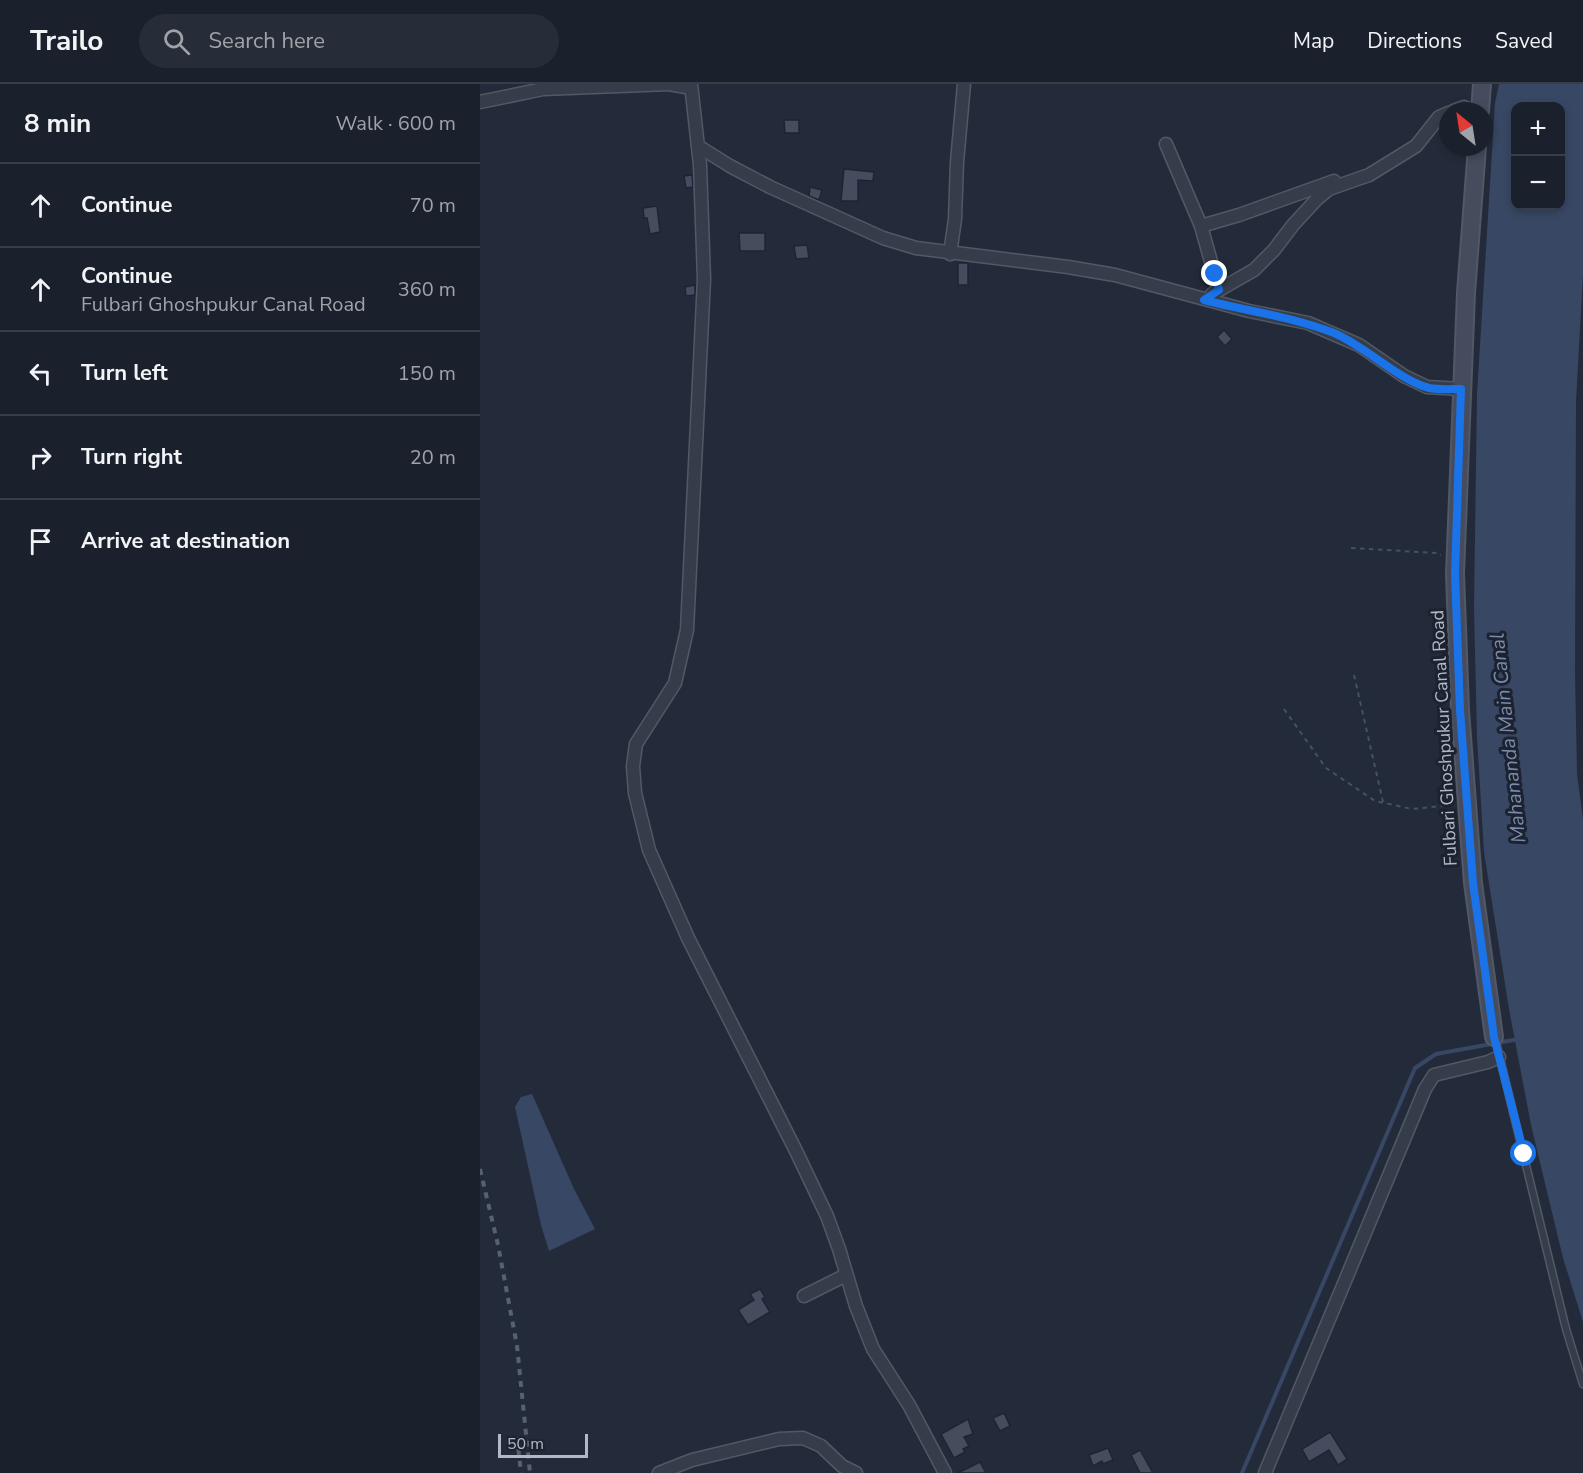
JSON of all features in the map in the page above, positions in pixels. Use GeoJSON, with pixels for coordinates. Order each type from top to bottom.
{"type":"FeatureCollection","features":[{"type":"Feature","properties":{"kind":"street"},"geometry":{"type":"LineString","coordinates":[[480,102],[543,89],[669,84],[691,86],[698,146],[704,279],[687,630],[675,683],[636,744],[633,766],[635,793],[648,850],[688,938],[827,1216],[856,1306],[873,1349],[909,1405],[945,1473]]}},
{"type":"Feature","properties":{"kind":"street"},"geometry":{"type":"LineString","coordinates":[[950,254],[955,219],[964,84]]}},
{"type":"Feature","properties":{"kind":"street"},"geometry":{"type":"LineString","coordinates":[[1481,102],[1482,84]]}},
{"type":"Feature","properties":{"kind":"street"},"geometry":{"type":"LineString","coordinates":[[1204,300],[1254,270],[1317,199],[1329,189],[1369,175],[1416,146],[1439,117]]}},
{"type":"Feature","properties":{"kind":"street"},"geometry":{"type":"LineString","coordinates":[[1166,144],[1201,226],[1219,290]]}},
{"type":"Feature","properties":{"kind":"street"},"geometry":{"type":"LineString","coordinates":[[698,146],[770,187],[883,238],[916,248],[950,254],[1068,267],[1114,275],[1248,311],[1308,323],[1359,345],[1404,376],[1427,387],[1461,389]]}},
{"type":"Feature","properties":{"kind":"street","name":"Fulbari Ghoshpukur Canal Road"},"geometry":{"type":"LineString","coordinates":[[1476,156],[1461,389],[1455,566],[1460,710],[1473,883],[1497,1048]]}},
{"type":"Feature","properties":{"kind":"street"},"geometry":{"type":"LineString","coordinates":[[1201,226],[1262,207],[1364,169],[1369,175]]}},
{"type":"Feature","properties":{"kind":"street"},"geometry":{"type":"LineString","coordinates":[[1265,1473],[1425,1089],[1434,1075],[1488,1062],[1497,1048]]}},
{"type":"Feature","properties":{"kind":"street"},"geometry":{"type":"LineString","coordinates":[[804,1296],[846,1275]]}},
{"type":"Feature","properties":{"kind":"street"},"geometry":{"type":"LineString","coordinates":[[659,1473],[692,1460],[779,1439],[803,1438],[821,1446],[842,1466],[856,1473]]}},
{"type":"Feature","properties":{"kind":"lane"},"geometry":{"type":"LineString","coordinates":[[1497,1048],[1566,1329],[1583,1384]]}},
{"type":"Feature","properties":{"kind":"path"},"geometry":{"type":"LineString","coordinates":[[1351,548],[1437,553],[1455,566]]}},
{"type":"Feature","properties":{"kind":"path"},"geometry":{"type":"LineString","coordinates":[[1354,675],[1383,802]]}},
{"type":"Feature","properties":{"kind":"path"},"geometry":{"type":"LineString","coordinates":[[1284,709],[1326,768],[1375,801],[1412,809],[1467,804]]}},
{"type":"Feature","properties":{"kind":"water","name":"Mahananda Main Canal"},"geometry":{"type":"Polygon","coordinates":[[[1499,84],[1583,84],[1583,274],[1576,401],[1575,674],[1577,774],[1583,820],[1583,1322],[1563,1258],[1531,1125],[1509,1009],[1484,852],[1477,737],[1474,607],[1477,394],[1493,135],[1499,84]]]}},
{"type":"Feature","properties":{"kind":"water"},"geometry":{"type":"Polygon","coordinates":[[[532,1094],[574,1189],[595,1229],[549,1251],[541,1225],[515,1107],[521,1097],[532,1094]]]}},
{"type":"Feature","properties":{"kind":"building"},"geometry":{"type":"Polygon","coordinates":[[[784,120],[799,120],[799,133],[785,133],[784,120]]]}},
{"type":"Feature","properties":{"kind":"building"},"geometry":{"type":"Polygon","coordinates":[[[844,169],[874,172],[873,181],[858,180],[858,201],[841,201],[844,169]]]}},
{"type":"Feature","properties":{"kind":"building"},"geometry":{"type":"Polygon","coordinates":[[[692,175],[693,187],[686,188],[684,176],[692,175]]]}},
{"type":"Feature","properties":{"kind":"building"},"geometry":{"type":"Polygon","coordinates":[[[810,187],[822,190],[819,200],[809,196],[810,187]]]}},
{"type":"Feature","properties":{"kind":"building"},"geometry":{"type":"Polygon","coordinates":[[[657,206],[660,232],[650,234],[643,208],[657,206]]]}},
{"type":"Feature","properties":{"kind":"building"},"geometry":{"type":"Polygon","coordinates":[[[739,233],[765,233],[765,251],[740,251],[739,233]]]}},
{"type":"Feature","properties":{"kind":"building"},"geometry":{"type":"Polygon","coordinates":[[[807,245],[809,258],[796,259],[794,246],[807,245]]]}},
{"type":"Feature","properties":{"kind":"building"},"geometry":{"type":"Polygon","coordinates":[[[958,263],[968,263],[968,285],[958,285],[958,263]]]}},
{"type":"Feature","properties":{"kind":"building"},"geometry":{"type":"Polygon","coordinates":[[[695,285],[695,295],[686,296],[685,287],[695,285]]]}},
{"type":"Feature","properties":{"kind":"building"},"geometry":{"type":"Polygon","coordinates":[[[1224,330],[1232,339],[1225,346],[1217,337],[1224,330]]]}},
{"type":"Feature","properties":{"kind":"building"},"geometry":{"type":"Polygon","coordinates":[[[760,1289],[765,1297],[762,1299],[770,1312],[748,1325],[738,1310],[754,1300],[750,1294],[760,1289]]]}},
{"type":"Feature","properties":{"kind":"building"},"geometry":{"type":"Polygon","coordinates":[[[1004,1413],[1010,1426],[1000,1431],[993,1418],[1004,1413]]]}},
{"type":"Feature","properties":{"kind":"building"},"geometry":{"type":"Polygon","coordinates":[[[968,1419],[973,1434],[964,1437],[969,1446],[963,1449],[965,1452],[954,1458],[941,1434],[968,1419]]]}},
{"type":"Feature","properties":{"kind":"building"},"geometry":{"type":"Polygon","coordinates":[[[1330,1432],[1347,1459],[1338,1465],[1329,1450],[1309,1462],[1302,1449],[1330,1432]]]}},
{"type":"Feature","properties":{"kind":"building"},"geometry":{"type":"Polygon","coordinates":[[[1108,1448],[1113,1460],[1103,1464],[1102,1461],[1093,1466],[1089,1455],[1108,1448]]]}},
{"type":"Feature","properties":{"kind":"building"},"geometry":{"type":"Polygon","coordinates":[[[1140,1450],[1153,1473],[1140,1473],[1131,1455],[1140,1450]]]}},
{"type":"Feature","properties":{"kind":"building"},"geometry":{"type":"Polygon","coordinates":[[[980,1462],[986,1473],[958,1473],[980,1462]]]}},
{"type":"Feature","properties":{"kind":"waterway"},"geometry":{"type":"LineString","coordinates":[[1242,1473],[1415,1068],[1436,1054],[1519,1039]]}},
{"type":"Feature","properties":{"kind":"railway"},"geometry":{"type":"LineString","coordinates":[[480,1169],[498,1245],[517,1346],[530,1473]]}},
{"type":"Feature","properties":{"kind":"railway"},"geometry":{"type":"LineString","coordinates":[[517,1437],[521,1473]]}},
{"type":"Feature","properties":{"kind":"route"},"geometry":{"type":"LineString","coordinates":[[1215,274],[1219,290],[1204,300],[1308,323],[1359,345],[1404,376],[1427,387],[1461,389],[1455,574],[1460,710],[1473,883],[1494,1037],[1524,1154]]}}]}
